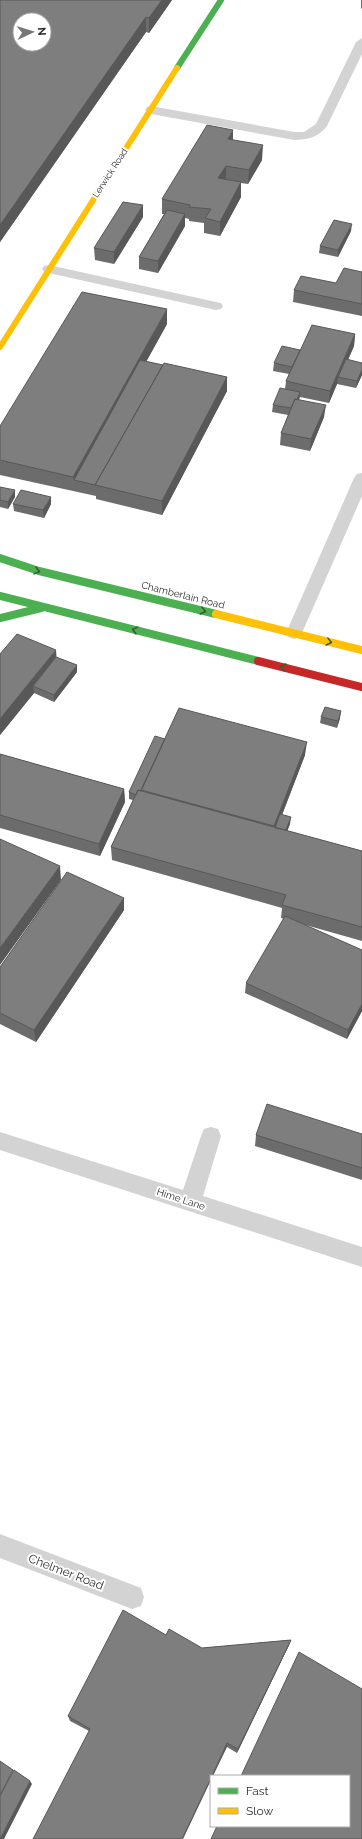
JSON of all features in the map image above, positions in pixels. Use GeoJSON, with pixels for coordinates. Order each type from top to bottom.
{"type":"FeatureCollection","features":[{"type":"Feature","properties":{"kind":"street","name":"Lerwick Road"},"geometry":{"type":"LineString","coordinates":[[0,347],[221,0]]}},
{"type":"Feature","properties":{"kind":"street","name":"Chamberlain Road"},"geometry":{"type":"LineString","coordinates":[[0,558],[39,571],[362,650]]}},
{"type":"Feature","properties":{"kind":"street"},"geometry":{"type":"LineString","coordinates":[[0,596],[362,687]]}},
{"type":"Feature","properties":{"kind":"street"},"geometry":{"type":"LineString","coordinates":[[0,618],[46,607]]}},
{"type":"Feature","properties":{"kind":"lane"},"geometry":{"type":"LineString","coordinates":[[150,110],[294,136],[305,136],[315,132],[321,126],[362,42]]}},
{"type":"Feature","properties":{"kind":"lane"},"geometry":{"type":"LineString","coordinates":[[49,269],[216,306]]}},
{"type":"Feature","properties":{"kind":"lane"},"geometry":{"type":"LineString","coordinates":[[294,633],[362,478]]}},
{"type":"Feature","properties":{"kind":"lane"},"geometry":{"type":"LineString","coordinates":[[190,1202],[211,1136]]}},
{"type":"Feature","properties":{"kind":"lane","name":"Hime Lane"},"geometry":{"type":"LineString","coordinates":[[0,1141],[362,1257]]}},
{"type":"Feature","properties":{"kind":"lane","name":"Chelmer Road"},"geometry":{"type":"LineString","coordinates":[[0,1546],[132,1597]]}},
{"type":"Feature","properties":{"kind":"building"},"geometry":{"type":"Polygon","coordinates":[[[0,0],[162,0],[149,18],[146,17],[0,225],[0,0]]]}},
{"type":"Feature","properties":{"kind":"building"},"geometry":{"type":"Polygon","coordinates":[[[207,125],[233,130],[228,139],[263,145],[249,170],[226,166],[218,178],[241,182],[220,222],[205,218],[211,209],[189,207],[190,205],[162,199],[207,125]]]}},
{"type":"Feature","properties":{"kind":"building"},"geometry":{"type":"Polygon","coordinates":[[[123,202],[143,205],[114,252],[94,248],[123,202]]]}},
{"type":"Feature","properties":{"kind":"building"},"geometry":{"type":"Polygon","coordinates":[[[167,210],[185,214],[158,261],[139,257],[167,210]]]}},
{"type":"Feature","properties":{"kind":"building"},"geometry":{"type":"Polygon","coordinates":[[[334,220],[352,224],[338,250],[320,246],[334,220]]]}},
{"type":"Feature","properties":{"kind":"building"},"geometry":{"type":"Polygon","coordinates":[[[344,268],[362,272],[362,304],[294,290],[301,276],[336,283],[344,268]]]}},
{"type":"Feature","properties":{"kind":"building"},"geometry":{"type":"Polygon","coordinates":[[[82,292],[167,309],[73,477],[0,460],[0,426],[82,292]]]}},
{"type":"Feature","properties":{"kind":"building"},"geometry":{"type":"Polygon","coordinates":[[[312,325],[355,334],[330,391],[286,381],[312,325]]]}},
{"type":"Feature","properties":{"kind":"building"},"geometry":{"type":"Polygon","coordinates":[[[282,346],[300,350],[292,367],[274,363],[282,346]]]}},
{"type":"Feature","properties":{"kind":"building"},"geometry":{"type":"Polygon","coordinates":[[[346,359],[362,363],[362,370],[357,381],[338,377],[346,359]]]}},
{"type":"Feature","properties":{"kind":"building"},"geometry":{"type":"Polygon","coordinates":[[[140,360],[163,365],[95,485],[74,480],[140,360]]]}},
{"type":"Feature","properties":{"kind":"building"},"geometry":{"type":"Polygon","coordinates":[[[164,363],[227,377],[162,501],[95,485],[164,363]]]}},
{"type":"Feature","properties":{"kind":"building"},"geometry":{"type":"Polygon","coordinates":[[[280,388],[300,392],[297,400],[295,399],[291,408],[273,405],[280,388]]]}},
{"type":"Feature","properties":{"kind":"building"},"geometry":{"type":"Polygon","coordinates":[[[295,399],[326,405],[311,439],[281,433],[295,399]]]}},
{"type":"Feature","properties":{"kind":"building"},"geometry":{"type":"Polygon","coordinates":[[[0,487],[15,490],[8,502],[0,500],[0,487]]]}},
{"type":"Feature","properties":{"kind":"building"},"geometry":{"type":"Polygon","coordinates":[[[21,490],[51,497],[43,510],[13,504],[21,490]]]}},
{"type":"Feature","properties":{"kind":"building"},"geometry":{"type":"Polygon","coordinates":[[[17,634],[56,650],[0,719],[0,654],[17,634]]]}},
{"type":"Feature","properties":{"kind":"building"},"geometry":{"type":"Polygon","coordinates":[[[56,657],[77,665],[54,695],[33,686],[56,657]]]}},
{"type":"Feature","properties":{"kind":"building"},"geometry":{"type":"Polygon","coordinates":[[[325,707],[341,711],[338,721],[321,717],[325,707]]]}},
{"type":"Feature","properties":{"kind":"building"},"geometry":{"type":"Polygon","coordinates":[[[179,708],[307,742],[274,826],[141,790],[179,708]]]}},
{"type":"Feature","properties":{"kind":"building"},"geometry":{"type":"Polygon","coordinates":[[[155,736],[165,739],[141,791],[138,790],[136,795],[129,792],[155,736]]]}},
{"type":"Feature","properties":{"kind":"building"},"geometry":{"type":"Polygon","coordinates":[[[0,754],[124,789],[99,844],[0,815],[0,754]]]}},
{"type":"Feature","properties":{"kind":"building"},"geometry":{"type":"Polygon","coordinates":[[[138,790],[362,851],[362,927],[282,905],[286,895],[111,847],[138,790]]]}},
{"type":"Feature","properties":{"kind":"building"},"geometry":{"type":"Polygon","coordinates":[[[280,814],[291,817],[286,830],[275,828],[280,814]]]}},
{"type":"Feature","properties":{"kind":"building"},"geometry":{"type":"Polygon","coordinates":[[[0,839],[60,866],[0,948],[0,839]]]}},
{"type":"Feature","properties":{"kind":"building"},"geometry":{"type":"Polygon","coordinates":[[[67,872],[124,898],[34,1030],[0,1013],[0,967],[67,872]]]}},
{"type":"Feature","properties":{"kind":"building"},"geometry":{"type":"Polygon","coordinates":[[[285,916],[362,950],[362,1004],[348,1030],[246,983],[285,916]]]}},
{"type":"Feature","properties":{"kind":"building"},"geometry":{"type":"Polygon","coordinates":[[[267,1104],[362,1134],[362,1168],[256,1135],[267,1104]]]}},
{"type":"Feature","properties":{"kind":"building"},"geometry":{"type":"Polygon","coordinates":[[[123,1610],[166,1635],[169,1629],[202,1648],[291,1640],[238,1749],[227,1743],[212,1775],[210,1775],[210,1780],[182,1839],[33,1839],[90,1729],[68,1716],[123,1610]]]}},
{"type":"Feature","properties":{"kind":"building"},"geometry":{"type":"Polygon","coordinates":[[[299,1652],[362,1689],[362,1839],[211,1839],[217,1827],[350,1827],[350,1775],[241,1775],[299,1652]]]}},
{"type":"Feature","properties":{"kind":"building"},"geometry":{"type":"Polygon","coordinates":[[[0,1761],[13,1770],[0,1795],[0,1761]]]}},
{"type":"Feature","properties":{"kind":"building"},"geometry":{"type":"Polygon","coordinates":[[[14,1770],[30,1781],[0,1839],[0,1796],[14,1770]]]}},
{"type":"Feature","properties":{"kind":"traffic: fast"},"geometry":{"type":"LineString","coordinates":[[177,68],[221,0]]}},
{"type":"Feature","properties":{"kind":"traffic: fast"},"geometry":{"type":"LineString","coordinates":[[0,558],[39,571],[216,614]]}},
{"type":"Feature","properties":{"kind":"traffic: fast"},"geometry":{"type":"LineString","coordinates":[[0,596],[258,661]]}},
{"type":"Feature","properties":{"kind":"traffic: fast"},"geometry":{"type":"LineString","coordinates":[[0,618],[41,608]]}},
{"type":"Feature","properties":{"kind":"traffic: slow"},"geometry":{"type":"LineString","coordinates":[[0,347],[177,68]]}},
{"type":"Feature","properties":{"kind":"traffic: slow"},"geometry":{"type":"LineString","coordinates":[[216,614],[362,650]]}},
{"type":"Feature","properties":{"kind":"traffic: jam"},"geometry":{"type":"LineString","coordinates":[[258,661],[362,687]]}}]}
